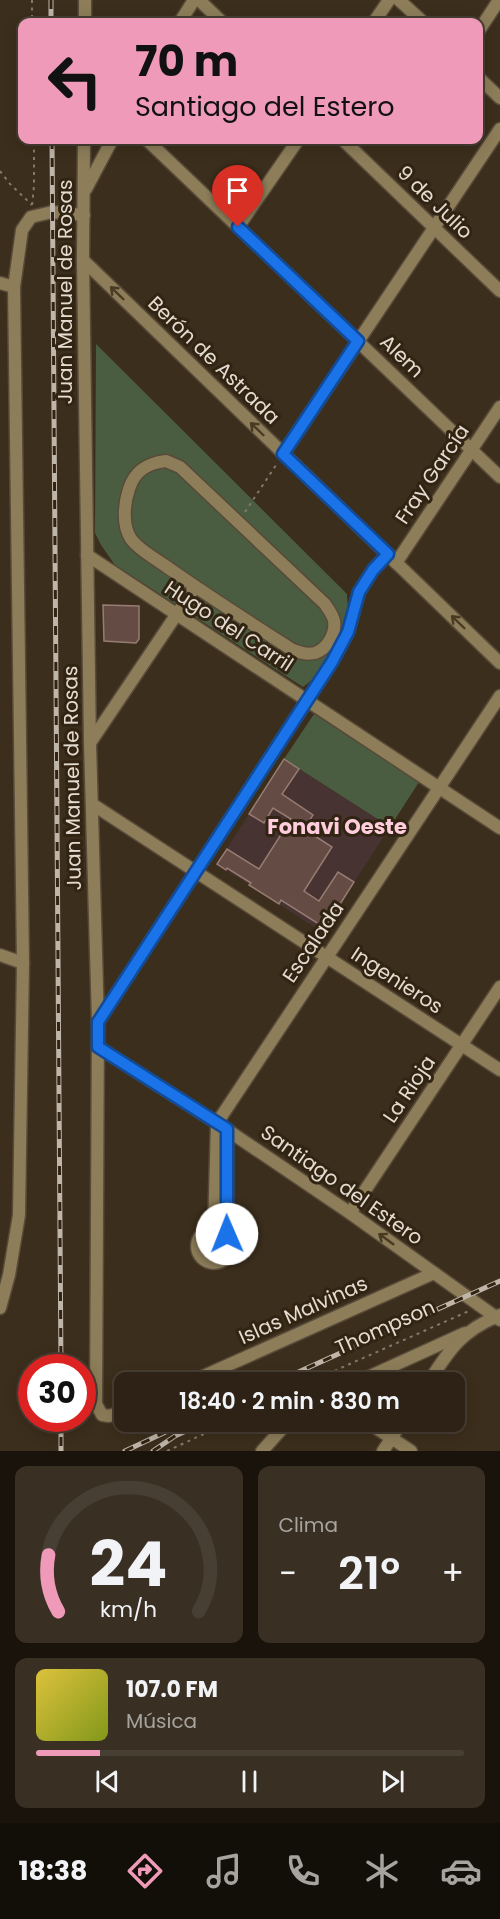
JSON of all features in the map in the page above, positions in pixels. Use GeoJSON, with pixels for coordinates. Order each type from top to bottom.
{"type":"FeatureCollection","features":[{"type":"Feature","properties":{"kind":"street"},"geometry":{"type":"LineString","coordinates":[[85,0],[85,18]]}},
{"type":"Feature","properties":{"kind":"street"},"geometry":{"type":"LineString","coordinates":[[183,18],[194,0]]}},
{"type":"Feature","properties":{"kind":"street"},"geometry":{"type":"LineString","coordinates":[[199,0],[218,18]]}},
{"type":"Feature","properties":{"kind":"street"},"geometry":{"type":"LineString","coordinates":[[377,18],[389,0]]}},
{"type":"Feature","properties":{"kind":"street"},"geometry":{"type":"LineString","coordinates":[[399,0],[419,18]]}},
{"type":"Feature","properties":{"kind":"street"},"geometry":{"type":"LineString","coordinates":[[483,24],[499,0]]}},
{"type":"Feature","properties":{"kind":"street"},"geometry":{"type":"LineString","coordinates":[[483,82],[500,98]]}},
{"type":"Feature","properties":{"kind":"street"},"geometry":{"type":"LineString","coordinates":[[283,454],[500,129]]}},
{"type":"Feature","properties":{"kind":"street","name":"Juan Manuel de Rosas"},"geometry":{"type":"LineString","coordinates":[[84,144],[83,260],[87,555],[98,1022],[96,1404],[102,1414],[114,1415]]}},
{"type":"Feature","properties":{"kind":"street"},"geometry":{"type":"LineString","coordinates":[[84,193],[110,144]]}},
{"type":"Feature","properties":{"kind":"street","name":"Alem"},"geometry":{"type":"LineString","coordinates":[[151,144],[500,477]]}},
{"type":"Feature","properties":{"kind":"street"},"geometry":{"type":"LineString","coordinates":[[238,227],[295,144]]}},
{"type":"Feature","properties":{"kind":"street","name":"9 de Julio"},"geometry":{"type":"LineString","coordinates":[[347,144],[500,291]]}},
{"type":"Feature","properties":{"kind":"street"},"geometry":{"type":"LineString","coordinates":[[0,1308],[9,1275],[19,1215],[23,963],[14,287],[22,230],[31,217],[52,212],[84,215]]}},
{"type":"Feature","properties":{"kind":"street","name":"Berón de Astrada"},"geometry":{"type":"LineString","coordinates":[[83,260],[500,663]]}},
{"type":"Feature","properties":{"kind":"street"},"geometry":{"type":"LineString","coordinates":[[0,283],[14,287]]}},
{"type":"Feature","properties":{"kind":"street","name":"Fray García"},"geometry":{"type":"LineString","coordinates":[[98,1022],[332,662],[348,632],[359,592],[373,570],[392,558],[471,450],[500,406]]}},
{"type":"Feature","properties":{"kind":"street"},"geometry":{"type":"LineString","coordinates":[[166,461],[180,467],[238,522],[325,604],[334,619],[334,632],[327,644],[316,653],[303,654],[291,649],[142,549],[131,538],[125,524],[125,505],[129,486],[139,471],[152,463],[166,461]]}},
{"type":"Feature","properties":{"kind":"street","name":"Hugo del Carril"},"geometry":{"type":"LineString","coordinates":[[87,555],[500,828]]}},
{"type":"Feature","properties":{"kind":"street"},"geometry":{"type":"LineString","coordinates":[[90,743],[195,586]]}},
{"type":"Feature","properties":{"kind":"street","name":"Escalada"},"geometry":{"type":"LineString","coordinates":[[222,1126],[327,957],[500,696]]}},
{"type":"Feature","properties":{"kind":"street","name":"Ingenieros"},"geometry":{"type":"LineString","coordinates":[[92,804],[500,1070]]}},
{"type":"Feature","properties":{"kind":"street"},"geometry":{"type":"LineString","coordinates":[[0,955],[23,963]]}},
{"type":"Feature","properties":{"kind":"street","name":"La Rioja"},"geometry":{"type":"LineString","coordinates":[[350,1213],[500,987]]}},
{"type":"Feature","properties":{"kind":"street","name":"Santiago del Estero"},"geometry":{"type":"LineString","coordinates":[[98,1047],[222,1126],[498,1318]]}},
{"type":"Feature","properties":{"kind":"street"},"geometry":{"type":"LineString","coordinates":[[213,1229],[222,1126]]}},
{"type":"Feature","properties":{"kind":"street"},"geometry":{"type":"LineString","coordinates":[[222,1126],[227,1234],[232,1248],[228,1257],[220,1263],[205,1261],[198,1254],[198,1239],[204,1232],[213,1229],[227,1234]]}},
{"type":"Feature","properties":{"kind":"street","name":"Islas Malvinas"},"geometry":{"type":"LineString","coordinates":[[213,1372],[434,1273]]}},
{"type":"Feature","properties":{"kind":"street"},"geometry":{"type":"LineString","coordinates":[[435,1372],[447,1353],[465,1334],[498,1318]]}},
{"type":"Feature","properties":{"kind":"street","name":"Thompson"},"geometry":{"type":"LineString","coordinates":[[380,1372],[465,1334]]}},
{"type":"Feature","properties":{"kind":"street"},"geometry":{"type":"LineString","coordinates":[[262,1451],[279,1432]]}},
{"type":"Feature","properties":{"kind":"street"},"geometry":{"type":"LineString","coordinates":[[382,1432],[411,1451]]}},
{"type":"Feature","properties":{"kind":"street"},"geometry":{"type":"LineString","coordinates":[[383,1451],[395,1432]]}},
{"type":"Feature","properties":{"kind":"path"},"geometry":{"type":"LineString","coordinates":[[32,0],[32,18]]}},
{"type":"Feature","properties":{"kind":"path"},"geometry":{"type":"LineString","coordinates":[[0,171],[32,205],[34,144]]}},
{"type":"Feature","properties":{"kind":"path"},"geometry":{"type":"LineString","coordinates":[[238,522],[283,454]]}},
{"type":"Feature","properties":{"kind":"path","name":"Thompson"},"geometry":{"type":"LineString","coordinates":[[330,1372],[460,1316],[479,1305]]}},
{"type":"Feature","properties":{"kind":"path"},"geometry":{"type":"LineString","coordinates":[[167,1451],[208,1432]]}},
{"type":"Feature","properties":{"kind":"shaded area"},"geometry":{"type":"Polygon","coordinates":[[[284,759],[390,827],[322,932],[217,864],[284,759]]]}},
{"type":"Feature","properties":{"kind":"green space"},"geometry":{"type":"Polygon","coordinates":[[[96,344],[347,594],[348,615],[341,636],[324,665],[303,687],[115,565],[101,545],[95,533],[96,344]]]}},
{"type":"Feature","properties":{"kind":"green space"},"geometry":{"type":"Polygon","coordinates":[[[314,714],[419,782],[390,827],[284,759],[314,714]]]}},
{"type":"Feature","properties":{"kind":"building"},"geometry":{"type":"Polygon","coordinates":[[[103,605],[139,606],[139,639],[136,643],[104,641],[103,605]]]}},
{"type":"Feature","properties":{"kind":"building"},"geometry":{"type":"Polygon","coordinates":[[[284,759],[299,769],[282,794],[313,815],[304,829],[332,847],[304,891],[319,901],[338,872],[354,882],[325,928],[281,900],[279,904],[249,885],[251,883],[217,864],[227,849],[259,869],[291,819],[273,808],[264,823],[249,814],[284,759]]]}},
{"type":"Feature","properties":{"kind":"railway"},"geometry":{"type":"LineString","coordinates":[[51,0],[51,18]]}},
{"type":"Feature","properties":{"kind":"railway"},"geometry":{"type":"LineString","coordinates":[[52,144],[61,1354]]}},
{"type":"Feature","properties":{"kind":"railway"},"geometry":{"type":"LineString","coordinates":[[298,1372],[500,1281]]}},
{"type":"Feature","properties":{"kind":"railway"},"geometry":{"type":"LineString","coordinates":[[61,1432],[61,1451]]}},
{"type":"Feature","properties":{"kind":"railway"},"geometry":{"type":"LineString","coordinates":[[125,1451],[166,1432]]}},
{"type":"Feature","properties":{"kind":"railway"},"geometry":{"type":"LineString","coordinates":[[153,1451],[184,1432]]}},
{"type":"Feature","properties":{"kind":"district","name":"Fonavi Oeste"},"geometry":{"type":"Point","coordinates":[337,826]}},
{"type":"Feature","properties":{"kind":"route"},"geometry":{"type":"LineString","coordinates":[[227,1234],[227,1129],[98,1047],[98,1022],[332,662],[348,632],[359,592],[373,570],[388,554],[283,454],[358,341],[238,227]]}}]}
